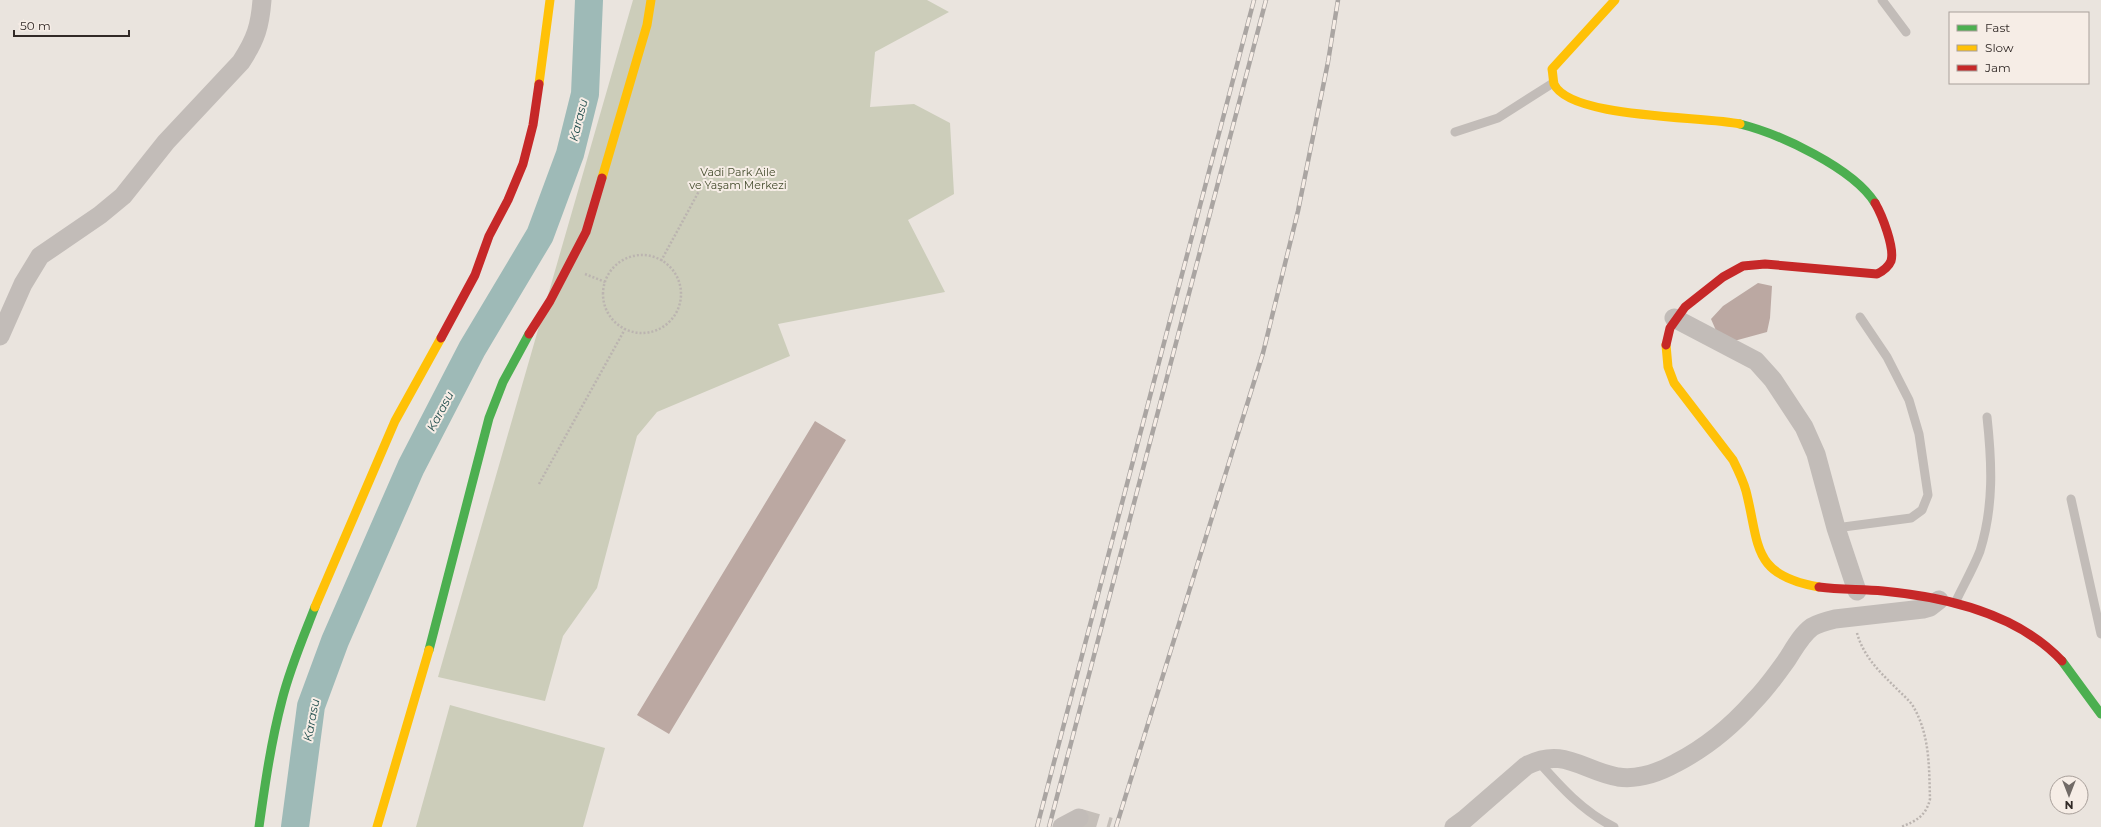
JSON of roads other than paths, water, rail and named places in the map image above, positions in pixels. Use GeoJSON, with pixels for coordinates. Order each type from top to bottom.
{"type":"FeatureCollection","features":[{"type":"Feature","properties":{"kind":"street"},"geometry":{"type":"LineString","coordinates":[[0,336],[23,284],[40,256],[100,215],[123,196],[166,142],[241,62],[250,48],[261,22],[262,0]]}},
{"type":"Feature","properties":{"kind":"street"},"geometry":{"type":"LineString","coordinates":[[259,827],[271,747],[282,699],[296,655],[319,596],[345,540],[395,421],[421,370],[475,275],[489,236],[508,200],[522,164],[533,125],[550,0]]}},
{"type":"Feature","properties":{"kind":"street"},"geometry":{"type":"LineString","coordinates":[[377,827],[434,634],[489,418],[510,369],[550,301],[586,232],[647,25],[652,0]]}},
{"type":"Feature","properties":{"kind":"street"},"geometry":{"type":"LineString","coordinates":[[1615,0],[1552,69],[1553,83],[1558,89],[1569,96],[1604,110],[1624,114],[1723,121],[1770,133],[1793,142],[1859,185],[1872,199],[1881,212],[1892,257],[1889,266],[1884,271],[1877,274],[1760,264],[1748,265],[1727,274],[1699,294],[1674,318],[1667,332],[1665,345],[1668,371],[1674,383],[1733,460],[1740,474],[1746,492],[1760,555],[1768,565],[1788,580],[1800,584],[1857,591],[1882,591],[1947,602],[1980,611],[2009,624],[2030,634],[2049,648],[2067,666],[2101,714]]}},
{"type":"Feature","properties":{"kind":"street"},"geometry":{"type":"LineString","coordinates":[[1674,318],[1756,361],[1773,380],[1804,427],[1816,454],[1836,528],[1857,591]]}},
{"type":"Feature","properties":{"kind":"street"},"geometry":{"type":"LineString","coordinates":[[1454,827],[1526,766],[1536,760],[1551,757],[1566,759],[1619,777],[1643,777],[1654,774],[1696,752],[1739,717],[1772,680],[1803,636],[1812,628],[1823,622],[1923,608],[1947,602]]}},
{"type":"Feature","properties":{"kind":"street"},"geometry":{"type":"LineString","coordinates":[[1062,827],[1079,818]]}},
{"type":"Feature","properties":{"kind":"lane"},"geometry":{"type":"LineString","coordinates":[[1882,0],[1906,32]]}},
{"type":"Feature","properties":{"kind":"lane"},"geometry":{"type":"LineString","coordinates":[[1455,132],[1498,118],[1553,83]]}},
{"type":"Feature","properties":{"kind":"lane"},"geometry":{"type":"LineString","coordinates":[[1836,528],[1911,518],[1922,510],[1928,495],[1919,434],[1909,400],[1888,357],[1860,317]]}},
{"type":"Feature","properties":{"kind":"lane"},"geometry":{"type":"LineString","coordinates":[[1947,602],[1979,552],[1989,512],[1992,474],[1987,417]]}},
{"type":"Feature","properties":{"kind":"lane"},"geometry":{"type":"LineString","coordinates":[[2071,499],[2101,634]]}},
{"type":"Feature","properties":{"kind":"lane"},"geometry":{"type":"LineString","coordinates":[[1536,760],[1575,801],[1597,818],[1614,827]]}},
{"type":"Feature","properties":{"kind":"waterway","name":"Karasu"},"geometry":{"type":"LineString","coordinates":[[295,827],[311,706],[335,641],[411,467],[472,349],[540,235],[570,154],[585,94],[589,0]]}},
{"type":"Feature","properties":{"kind":"tunnel"},"geometry":{"type":"LineString","coordinates":[[1079,818],[1110,827]]}},
{"type":"Feature","properties":{"kind":"railway"},"geometry":{"type":"LineString","coordinates":[[1037,827],[1254,0]]}},
{"type":"Feature","properties":{"kind":"railway"},"geometry":{"type":"LineString","coordinates":[[1049,827],[1266,0]]}},
{"type":"Feature","properties":{"kind":"railway"},"geometry":{"type":"LineString","coordinates":[[1116,827],[1263,353],[1298,211],[1328,62],[1338,0]]}},
{"type":"Feature","properties":{"kind":"park label","name":"Vadi Park Aile ve Yaşam Merkezi"},"geometry":{"type":"Point","coordinates":[738,178]}}]}
